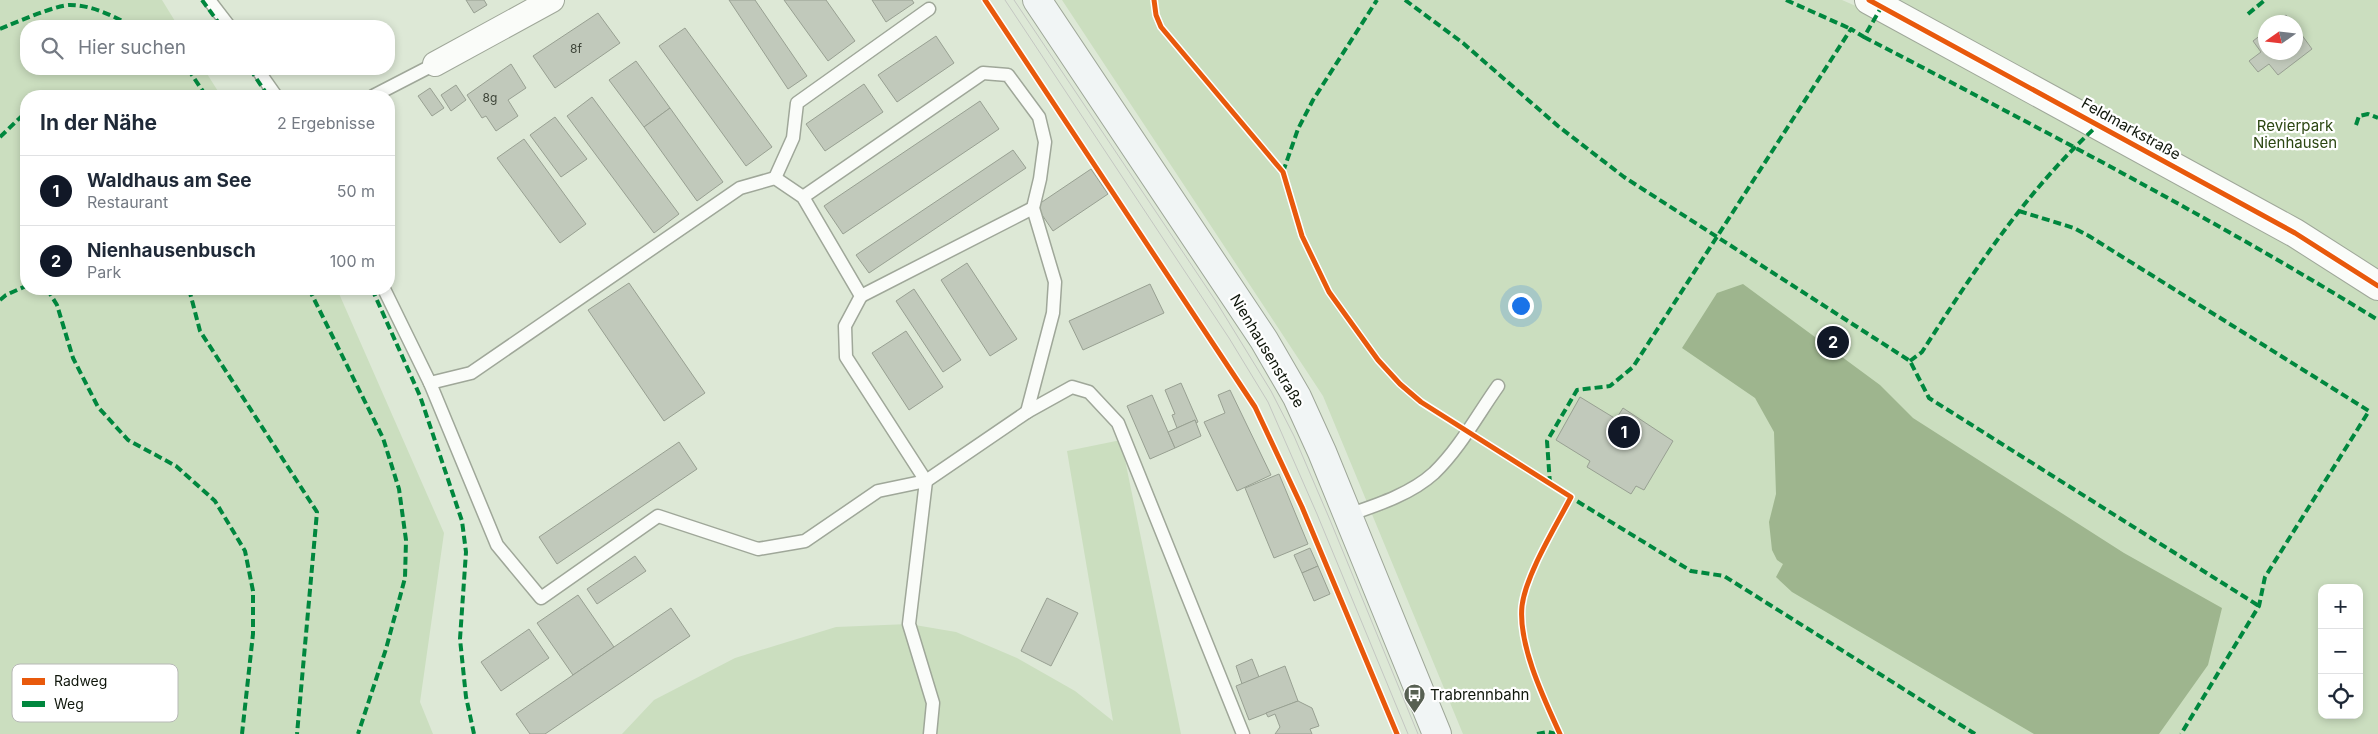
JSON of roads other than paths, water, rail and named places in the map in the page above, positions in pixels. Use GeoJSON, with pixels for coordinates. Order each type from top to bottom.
{"type":"FeatureCollection","features":[{"type":"Feature","properties":{"kind":"main road","name":"Nienhausenstraße"},"geometry":{"type":"LineString","coordinates":[[1037,0],[1264,340],[1297,397],[1348,515],[1438,734]]}},
{"type":"Feature","properties":{"kind":"street"},"geometry":{"type":"LineString","coordinates":[[435,64],[552,0]]}},
{"type":"Feature","properties":{"kind":"street","name":"Feldmarkstraße"},"geometry":{"type":"LineString","coordinates":[[1869,0],[2295,233],[2378,286]]}},
{"type":"Feature","properties":{"kind":"lane"},"geometry":{"type":"LineString","coordinates":[[210,0],[225,20]]}},
{"type":"Feature","properties":{"kind":"lane"},"geometry":{"type":"LineString","coordinates":[[430,383],[471,373],[740,188],[775,178],[793,138],[796,104],[928,9]]}},
{"type":"Feature","properties":{"kind":"lane"},"geometry":{"type":"LineString","coordinates":[[385,90],[435,64]]}},
{"type":"Feature","properties":{"kind":"lane"},"geometry":{"type":"LineString","coordinates":[[803,197],[983,73],[1008,75],[1040,117],[1045,142],[1040,179],[1033,208],[1055,282],[1053,313],[1027,412]]}},
{"type":"Feature","properties":{"kind":"lane"},"geometry":{"type":"LineString","coordinates":[[261,75],[272,90]]}},
{"type":"Feature","properties":{"kind":"lane"},"geometry":{"type":"LineString","coordinates":[[775,178],[803,197],[861,296]]}},
{"type":"Feature","properties":{"kind":"lane"},"geometry":{"type":"LineString","coordinates":[[930,734],[933,703],[909,624],[926,480],[846,357],[845,326],[861,296],[1033,208]]}},
{"type":"Feature","properties":{"kind":"lane"},"geometry":{"type":"LineString","coordinates":[[387,295],[430,383],[497,545],[541,598],[658,516],[758,549],[805,541],[878,491],[926,480],[1027,412],[1072,387],[1089,392],[1118,423],[1243,734]]}},
{"type":"Feature","properties":{"kind":"lane"},"geometry":{"type":"LineString","coordinates":[[1348,515],[1390,500],[1433,474],[1445,461],[1498,386]]}},
{"type":"Feature","properties":{"kind":"tram line"},"geometry":{"type":"LineString","coordinates":[[1005,0],[1229,338],[1268,402],[1317,514],[1408,734]]}},
{"type":"Feature","properties":{"kind":"tram line"},"geometry":{"type":"LineString","coordinates":[[1014,0],[1217,303],[1271,391],[1294,436],[1418,734]]}},
{"type":"Feature","properties":{"kind":"place","name":"Nienhausenbusch"},"geometry":{"type":"Point","coordinates":[1833,342]}},
{"type":"Feature","properties":{"kind":"place","name":"Waldhaus am See"},"geometry":{"type":"Point","coordinates":[1624,432]}},
{"type":"Feature","properties":{"kind":"place","name":"Trabrennbahn"},"geometry":{"type":"Point","coordinates":[1414,714]}},
{"type":"Feature","properties":{"kind":"park label","name":"Revierpark Nienhausen"},"geometry":{"type":"Point","coordinates":[2295,134]}}]}
